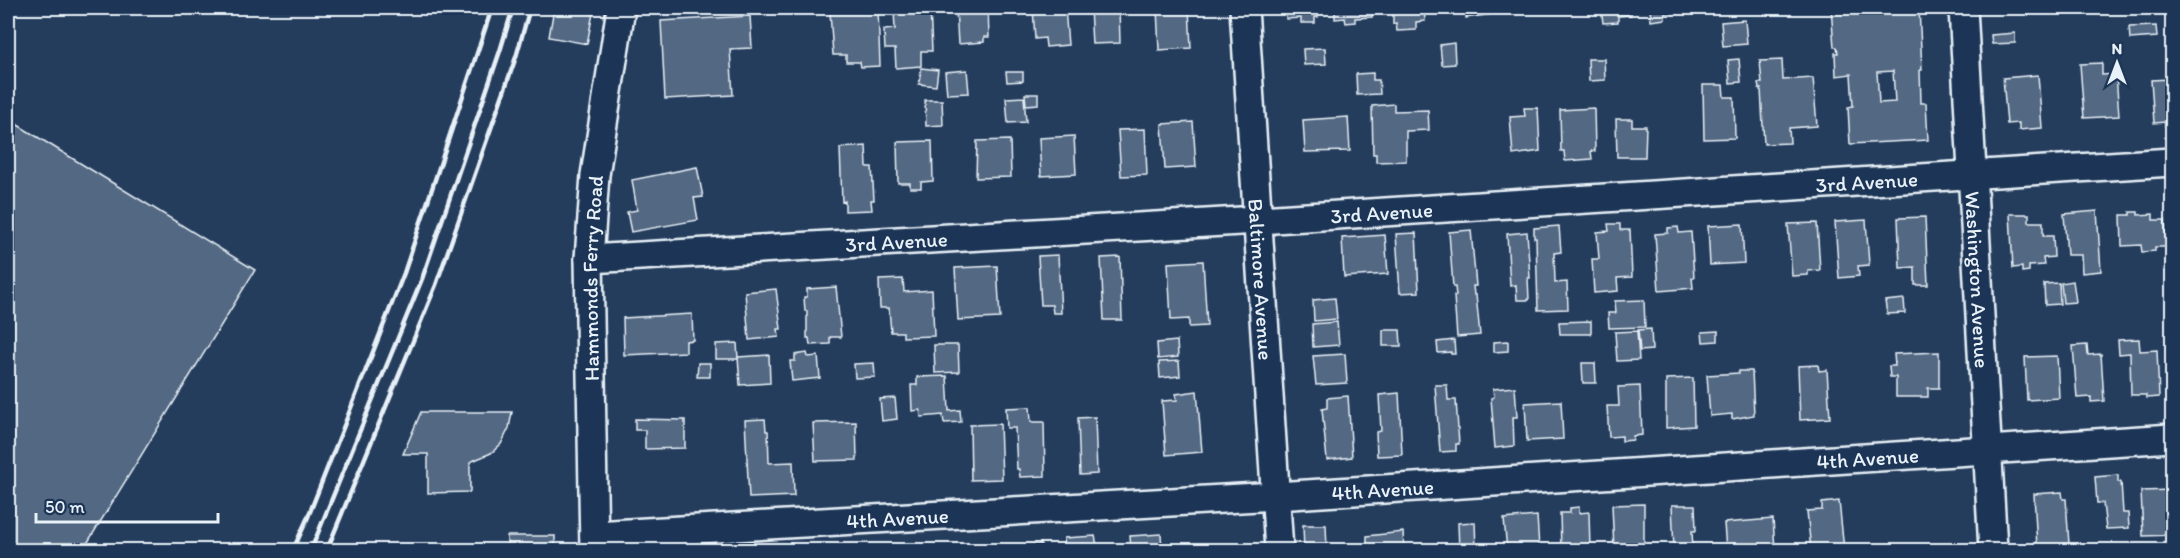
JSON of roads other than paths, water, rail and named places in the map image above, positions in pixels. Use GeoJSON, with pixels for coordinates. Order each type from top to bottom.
{"type":"FeatureCollection","features":[{"type":"Feature","properties":{"kind":"street","name":"Hammonds Ferry Road"},"geometry":{"type":"LineString","coordinates":[[594,543],[589,259],[595,175],[621,8]]}},
{"type":"Feature","properties":{"kind":"street","name":"Baltimore Avenue"},"geometry":{"type":"LineString","coordinates":[[1244,8],[1279,550]]}},
{"type":"Feature","properties":{"kind":"street","name":"Washington Avenue"},"geometry":{"type":"LineString","coordinates":[[1962,8],[1994,550]]}},
{"type":"Feature","properties":{"kind":"street","name":"3rd Avenue"},"geometry":{"type":"LineString","coordinates":[[589,259],[1258,220],[2172,162]]}},
{"type":"Feature","properties":{"kind":"street","name":"4th Avenue"},"geometry":{"type":"LineString","coordinates":[[594,543],[2172,438]]}},
{"type":"Feature","properties":{"kind":"railway"},"geometry":{"type":"LineString","coordinates":[[293,550],[404,273],[492,8]]}},
{"type":"Feature","properties":{"kind":"railway"},"geometry":{"type":"LineString","coordinates":[[311,550],[422,279],[513,8]]}},
{"type":"Feature","properties":{"kind":"railway"},"geometry":{"type":"LineString","coordinates":[[327,550],[436,285],[516,57],[530,8]]}}]}
